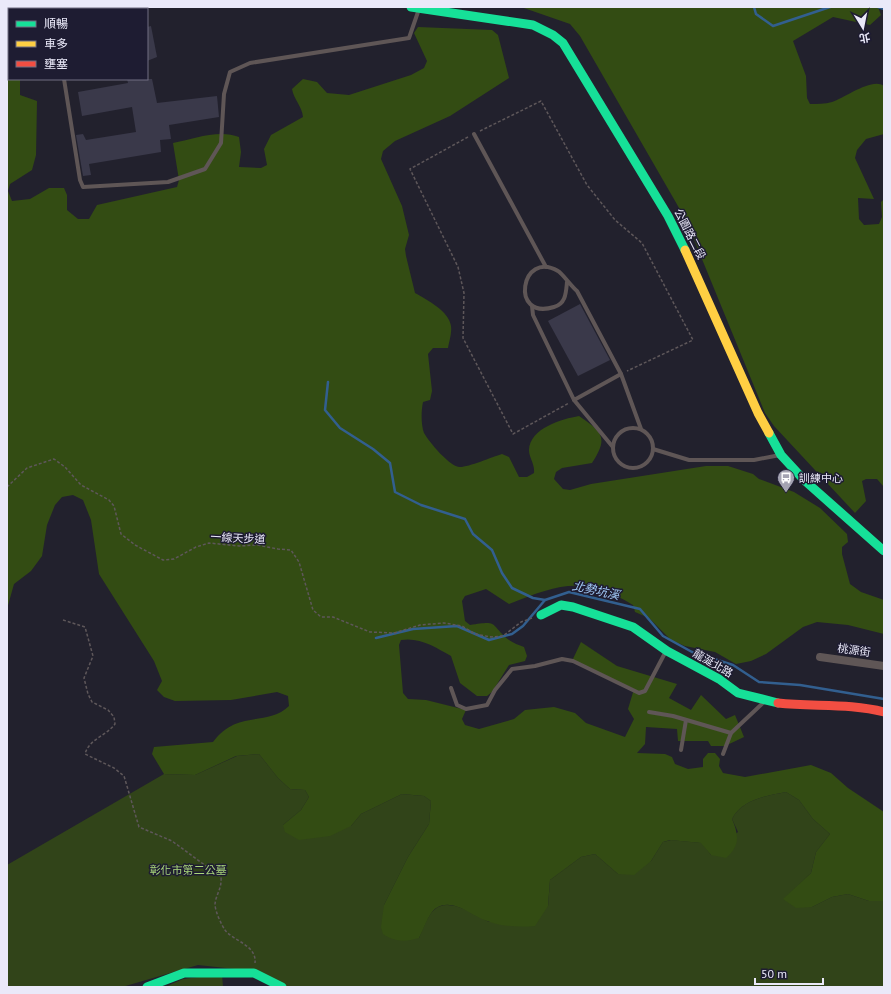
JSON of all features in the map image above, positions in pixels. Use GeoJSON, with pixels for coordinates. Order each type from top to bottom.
{"type":"FeatureCollection","features":[{"type":"Feature","properties":{"kind":"main road","name":"公園路二段"},"geometry":{"type":"LineString","coordinates":[[415,8],[533,25],[553,35],[563,43],[668,216],[692,263],[758,413],[781,455],[804,480],[884,551]]}},
{"type":"Feature","properties":{"kind":"main road","name":"龍涎北路"},"geometry":{"type":"LineString","coordinates":[[541,616],[561,606],[573,607],[633,627],[667,651],[719,679],[738,693],[766,700],[806,706],[868,708],[884,712]]}},
{"type":"Feature","properties":{"kind":"main road"},"geometry":{"type":"LineString","coordinates":[[147,987],[184,973],[254,973],[282,987]]}},
{"type":"Feature","properties":{"kind":"street","name":"桃源街"},"geometry":{"type":"LineString","coordinates":[[820,657],[884,666]]}},
{"type":"Feature","properties":{"kind":"lane"},"geometry":{"type":"LineString","coordinates":[[64,80],[80,180],[83,187],[168,182],[205,169],[221,143],[224,94],[230,72],[250,63],[409,38],[415,8]]}},
{"type":"Feature","properties":{"kind":"lane"},"geometry":{"type":"LineString","coordinates":[[474,134],[546,266]]}},
{"type":"Feature","properties":{"kind":"lane"},"geometry":{"type":"LineString","coordinates":[[546,266],[559,271],[566,282],[577,291],[621,374],[641,429],[650,437],[653,449],[648,461],[637,468],[624,466],[615,458],[612,446],[574,400],[533,315],[532,306],[524,295],[525,281],[533,270],[546,266]]}},
{"type":"Feature","properties":{"kind":"lane"},"geometry":{"type":"LineString","coordinates":[[532,306],[545,310],[558,306],[566,295],[566,282]]}},
{"type":"Feature","properties":{"kind":"lane"},"geometry":{"type":"LineString","coordinates":[[574,400],[621,374]]}},
{"type":"Feature","properties":{"kind":"lane"},"geometry":{"type":"LineString","coordinates":[[612,446],[617,434],[628,428],[641,429]]}},
{"type":"Feature","properties":{"kind":"lane"},"geometry":{"type":"LineString","coordinates":[[653,449],[690,460],[754,460],[781,455]]}},
{"type":"Feature","properties":{"kind":"lane"},"geometry":{"type":"LineString","coordinates":[[451,688],[457,705],[466,709],[488,705],[495,690],[512,669],[535,666],[562,659],[573,661],[639,693],[645,691],[667,651]]}},
{"type":"Feature","properties":{"kind":"lane"},"geometry":{"type":"LineString","coordinates":[[723,754],[732,733],[766,700]]}},
{"type":"Feature","properties":{"kind":"lane"},"geometry":{"type":"LineString","coordinates":[[649,712],[673,716],[732,733]]}},
{"type":"Feature","properties":{"kind":"lane"},"geometry":{"type":"LineString","coordinates":[[681,750],[686,720]]}},
{"type":"Feature","properties":{"kind":"path"},"geometry":{"type":"LineString","coordinates":[[574,400],[513,434],[463,338],[464,293],[458,267],[410,169],[474,134],[541,101],[587,185],[615,220],[642,243],[694,340],[621,374]]}},
{"type":"Feature","properties":{"kind":"path","name":"一線天步道"},"geometry":{"type":"LineString","coordinates":[[7,487],[27,468],[54,459],[65,467],[81,485],[109,500],[114,506],[121,534],[135,545],[163,560],[174,559],[196,547],[209,543],[239,546],[257,545],[291,550],[299,562],[312,610],[322,617],[334,617],[370,632],[394,632],[420,625],[444,623],[462,626],[476,634],[491,637],[503,636],[521,622],[541,616]]}},
{"type":"Feature","properties":{"kind":"path"},"geometry":{"type":"LineString","coordinates":[[63,620],[85,627],[92,656],[84,678],[88,694],[92,702],[108,710],[114,717],[115,724],[110,730],[87,746],[85,754],[114,768],[124,776],[139,827],[172,841],[222,877],[222,886],[215,904],[222,925],[226,932],[248,948],[255,959],[254,973]]}},
{"type":"Feature","properties":{"kind":"green space"},"geometry":{"type":"Polygon","coordinates":[[[7,7],[40,7],[8,8],[8,80],[20,80],[20,95],[37,101],[36,155],[32,170],[10,184],[8,191],[12,201],[30,199],[49,188],[64,188],[67,195],[67,210],[78,219],[89,219],[97,205],[177,187],[179,180],[173,143],[215,134],[231,135],[239,137],[241,152],[239,167],[261,168],[267,165],[264,149],[271,135],[303,117],[292,89],[303,79],[317,82],[327,93],[349,95],[411,75],[424,68],[427,61],[414,33],[418,27],[492,30],[498,35],[509,78],[450,116],[395,141],[383,151],[381,159],[402,206],[409,235],[405,249],[406,256],[415,293],[442,311],[451,326],[448,348],[433,348],[428,354],[432,391],[430,400],[423,402],[422,422],[424,433],[435,448],[456,466],[460,467],[469,465],[502,454],[509,457],[519,477],[527,477],[534,473],[534,467],[529,450],[531,442],[535,436],[541,430],[556,422],[579,416],[598,431],[601,441],[600,447],[592,463],[562,468],[556,472],[554,479],[563,489],[570,490],[591,484],[706,466],[728,466],[753,474],[759,479],[794,492],[820,508],[847,534],[848,542],[842,547],[842,554],[850,584],[861,592],[884,600],[884,634],[848,625],[817,622],[803,627],[766,654],[751,661],[736,664],[715,652],[685,646],[671,640],[649,618],[635,612],[633,605],[600,589],[586,586],[557,588],[526,597],[509,604],[486,589],[465,596],[462,601],[465,621],[470,625],[490,623],[493,625],[509,640],[524,647],[527,656],[525,661],[509,665],[492,692],[487,696],[477,696],[460,683],[451,656],[421,641],[408,639],[401,640],[399,645],[403,693],[408,699],[426,700],[466,710],[462,719],[465,725],[479,729],[514,719],[525,710],[554,707],[575,713],[586,723],[625,737],[634,719],[628,709],[634,689],[572,661],[581,642],[617,666],[677,684],[669,698],[691,710],[701,695],[726,719],[735,715],[744,737],[725,746],[711,746],[708,741],[678,741],[677,729],[646,727],[645,744],[637,753],[665,754],[672,757],[675,764],[688,769],[703,767],[703,759],[708,753],[715,753],[720,759],[719,766],[723,773],[745,777],[811,765],[831,773],[848,788],[884,812],[884,901],[869,901],[848,894],[832,897],[812,907],[796,908],[783,899],[811,873],[816,852],[830,834],[813,819],[799,800],[786,792],[755,800],[748,803],[736,812],[732,819],[737,835],[736,845],[731,854],[726,858],[711,855],[701,843],[670,840],[663,842],[651,861],[634,875],[618,874],[595,854],[581,857],[550,880],[548,906],[535,926],[495,924],[458,907],[444,905],[438,907],[432,912],[419,938],[405,941],[396,940],[383,934],[381,927],[384,905],[408,857],[429,824],[431,801],[424,796],[402,794],[361,814],[351,826],[330,836],[299,840],[285,832],[283,825],[301,810],[309,797],[305,790],[290,789],[278,778],[259,754],[236,756],[195,775],[164,774],[152,754],[154,747],[213,742],[222,732],[232,725],[272,716],[281,712],[289,706],[288,696],[277,692],[231,700],[175,701],[164,697],[157,690],[162,681],[154,661],[99,574],[91,520],[83,500],[73,495],[62,497],[55,505],[47,525],[42,556],[31,571],[14,584],[7,609],[7,7]]]}},
{"type":"Feature","properties":{"kind":"green space"},"geometry":{"type":"Polygon","coordinates":[[[521,7],[878,7],[881,15],[870,25],[833,17],[793,41],[806,76],[807,98],[810,104],[824,104],[832,102],[858,89],[873,84],[884,86],[884,134],[866,139],[857,150],[855,158],[874,199],[858,198],[859,219],[864,225],[879,224],[882,217],[881,202],[884,199],[884,487],[877,479],[866,479],[862,481],[866,501],[855,513],[774,426],[765,413],[686,220],[580,36],[570,24],[521,7]]]}},
{"type":"Feature","properties":{"kind":"green space","name":"彰化市第二公墓"},"geometry":{"type":"Polygon","coordinates":[[[259,754],[278,778],[290,789],[305,790],[309,797],[301,810],[283,825],[351,826],[361,814],[402,794],[424,796],[431,801],[429,824],[408,857],[384,905],[419,938],[429,916],[440,906],[447,905],[462,908],[489,922],[548,906],[550,880],[581,857],[595,854],[618,874],[651,861],[663,842],[671,840],[702,843],[711,855],[738,832],[732,819],[736,812],[748,803],[755,800],[786,792],[799,800],[813,819],[830,834],[816,852],[811,873],[784,899],[812,907],[832,897],[848,894],[869,901],[884,901],[884,987],[285,987],[244,970],[198,965],[122,987],[7,987],[7,865],[164,774],[195,775],[237,756],[259,754]]]}},
{"type":"Feature","properties":{"kind":"green space"},"geometry":{"type":"Polygon","coordinates":[[[222,974],[223,987],[165,987],[183,979],[222,974]]]}},
{"type":"Feature","properties":{"kind":"building"},"geometry":{"type":"Polygon","coordinates":[[[151,26],[157,57],[148,61],[148,27],[151,26]]]}},
{"type":"Feature","properties":{"kind":"building"},"geometry":{"type":"Polygon","coordinates":[[[152,79],[157,103],[217,96],[219,117],[169,125],[171,139],[160,140],[161,152],[89,164],[91,175],[83,176],[76,135],[83,134],[86,140],[136,132],[132,107],[82,116],[78,92],[128,83],[127,80],[152,79]]]}},
{"type":"Feature","properties":{"kind":"building"},"geometry":{"type":"Polygon","coordinates":[[[580,304],[610,360],[578,376],[548,321],[580,304]]]}},
{"type":"Feature","properties":{"kind":"waterway"},"geometry":{"type":"LineString","coordinates":[[754,7],[756,14],[773,26],[830,7]]}},
{"type":"Feature","properties":{"kind":"waterway"},"geometry":{"type":"LineString","coordinates":[[878,7],[884,9]]}},
{"type":"Feature","properties":{"kind":"waterway","name":"北勢坑溪"},"geometry":{"type":"LineString","coordinates":[[328,382],[325,410],[340,428],[373,449],[390,463],[395,492],[421,505],[465,519],[473,534],[492,550],[502,573],[512,588],[533,598],[545,600],[569,592],[640,609],[663,636],[692,652],[733,665],[759,682],[800,685],[884,699]]}},
{"type":"Feature","properties":{"kind":"waterway"},"geometry":{"type":"LineString","coordinates":[[376,638],[413,629],[457,626],[489,640],[512,634],[523,626],[545,600]]}},
{"type":"Feature","properties":{"kind":"traffic: fast"},"geometry":{"type":"LineString","coordinates":[[411,7],[533,25],[553,35],[563,43],[668,216],[685,250]]}},
{"type":"Feature","properties":{"kind":"traffic: fast"},"geometry":{"type":"LineString","coordinates":[[769,433],[781,455],[804,480],[884,551]]}},
{"type":"Feature","properties":{"kind":"traffic: fast"},"geometry":{"type":"LineString","coordinates":[[541,615],[561,605],[573,607],[633,627],[667,651],[719,679],[738,693],[778,703]]}},
{"type":"Feature","properties":{"kind":"traffic: fast"},"geometry":{"type":"LineString","coordinates":[[147,987],[184,973],[254,973],[282,987]]}},
{"type":"Feature","properties":{"kind":"traffic: slow"},"geometry":{"type":"LineString","coordinates":[[685,250],[758,413],[769,433]]}},
{"type":"Feature","properties":{"kind":"traffic: jam"},"geometry":{"type":"LineString","coordinates":[[778,703],[858,707],[884,712]]}},
{"type":"Feature","properties":{"kind":"place","name":"訓練中心"},"geometry":{"type":"Point","coordinates":[786,493]}}]}
